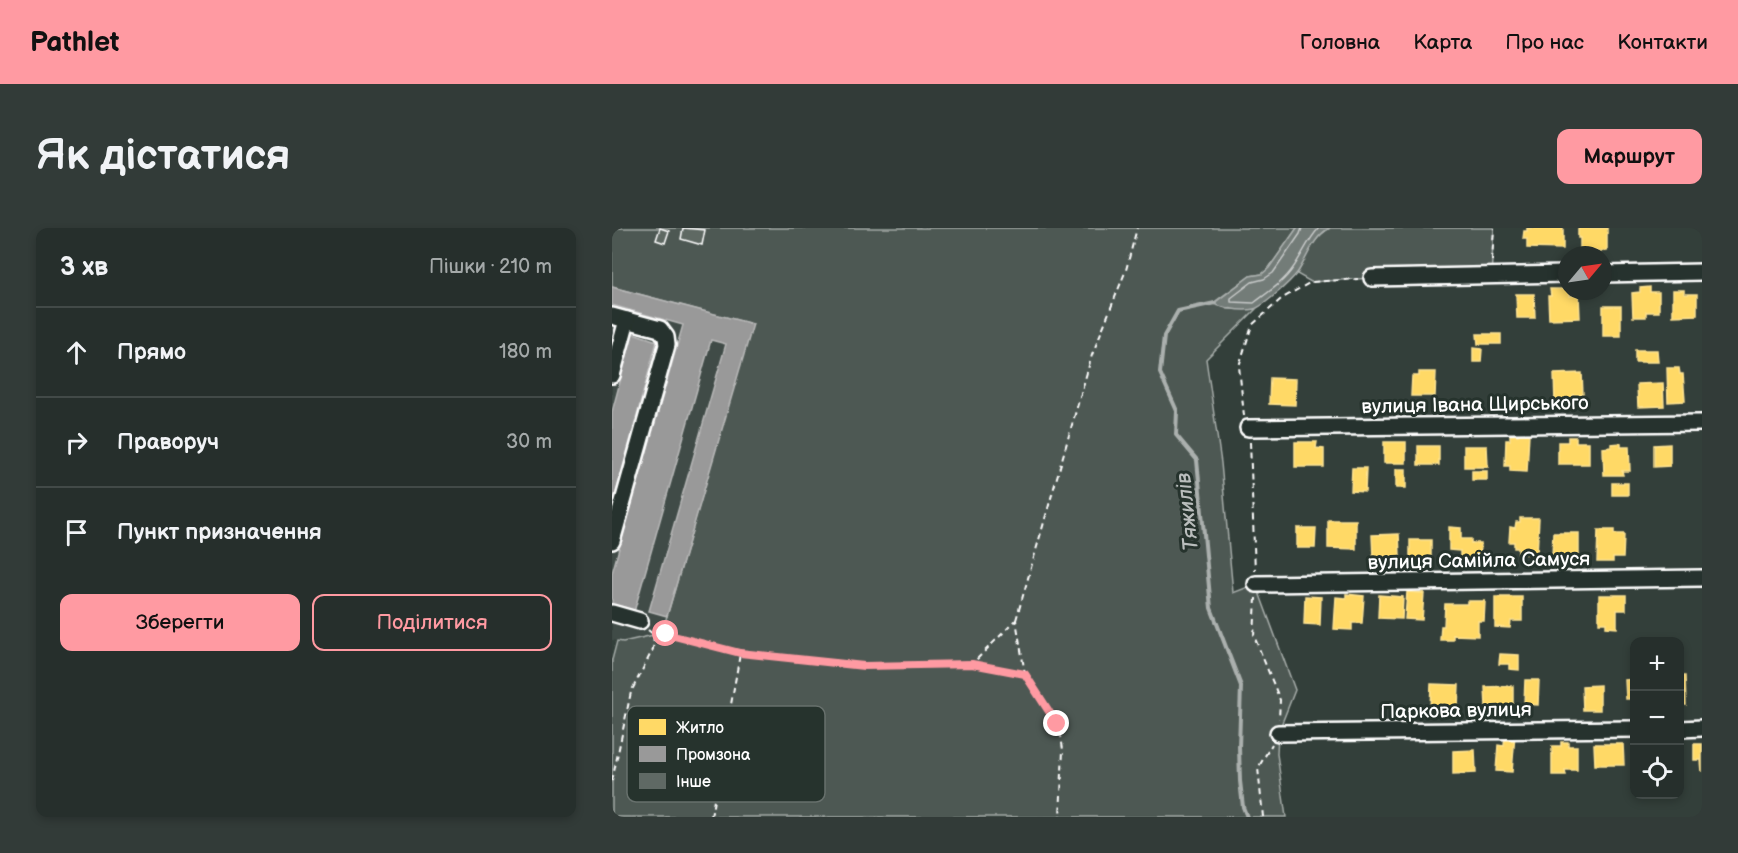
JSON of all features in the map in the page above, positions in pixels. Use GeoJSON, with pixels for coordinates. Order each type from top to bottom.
{"type":"FeatureCollection","features":[{"type":"Feature","properties":{"kind":"street"},"geometry":{"type":"LineString","coordinates":[[1612,274],[1702,272]]}},
{"type":"Feature","properties":{"kind":"street"},"geometry":{"type":"LineString","coordinates":[[1372,278],[1558,274]]}},
{"type":"Feature","properties":{"kind":"street"},"geometry":{"type":"LineString","coordinates":[[612,375],[620,318],[660,329],[666,337],[667,345],[612,541]]}},
{"type":"Feature","properties":{"kind":"street","name":"вулиця Івана Щирського"},"geometry":{"type":"LineString","coordinates":[[1248,428],[1702,423]]}},
{"type":"Feature","properties":{"kind":"street","name":"вулиця Самійла Самуся"},"geometry":{"type":"LineString","coordinates":[[1256,584],[1702,578]]}},
{"type":"Feature","properties":{"kind":"street"},"geometry":{"type":"LineString","coordinates":[[612,613],[640,621]]}},
{"type":"Feature","properties":{"kind":"street"},"geometry":{"type":"LineString","coordinates":[[1684,729],[1702,728]]}},
{"type":"Feature","properties":{"kind":"street","name":"Паркова вулиця"},"geometry":{"type":"LineString","coordinates":[[1278,733],[1630,729]]}},
{"type":"Feature","properties":{"kind":"path"},"geometry":{"type":"LineString","coordinates":[[1060,817],[1063,750],[1061,736],[1057,724],[1025,674],[1016,620],[1092,355],[1126,270],[1137,228]]}},
{"type":"Feature","properties":{"kind":"path"},"geometry":{"type":"LineString","coordinates":[[1491,276],[1494,228]]}},
{"type":"Feature","properties":{"kind":"path"},"geometry":{"type":"LineString","coordinates":[[1263,817],[1258,768],[1278,733],[1280,700],[1254,636],[1256,584],[1250,436],[1242,410],[1239,366],[1252,325],[1281,299],[1311,282],[1372,278]]}},
{"type":"Feature","properties":{"kind":"path"},"geometry":{"type":"LineString","coordinates":[[972,664],[1016,620]]}},
{"type":"Feature","properties":{"kind":"path"},"geometry":{"type":"LineString","coordinates":[[628,706],[631,692],[653,649],[654,635],[640,621]]}},
{"type":"Feature","properties":{"kind":"path"},"geometry":{"type":"LineString","coordinates":[[654,635],[662,633],[740,653],[864,666],[972,664],[1025,674]]}},
{"type":"Feature","properties":{"kind":"path"},"geometry":{"type":"LineString","coordinates":[[731,706],[740,653]]}},
{"type":"Feature","properties":{"kind":"path"},"geometry":{"type":"LineString","coordinates":[[612,780],[627,711]]}},
{"type":"Feature","properties":{"kind":"path"},"geometry":{"type":"LineString","coordinates":[[711,817],[714,802]]}},
{"type":"Feature","properties":{"kind":"shaded area"},"geometry":{"type":"Polygon","coordinates":[[[612,228],[1297,228],[1269,268],[1262,274],[1250,276],[1213,303],[1228,309],[1256,309],[1206,359],[1221,463],[1233,593],[1256,584],[1295,690],[1278,733],[1277,754],[1286,817],[612,817],[612,660],[617,641],[623,642],[662,633],[752,324],[612,287],[612,228]]]}},
{"type":"Feature","properties":{"kind":"shaded area"},"geometry":{"type":"Polygon","coordinates":[[[1330,228],[1494,228],[1491,276],[1372,278],[1311,282],[1297,274],[1314,242],[1330,228]]]}},
{"type":"Feature","properties":{"kind":"shaded area"},"geometry":{"type":"Polygon","coordinates":[[[612,287],[753,324],[662,633],[623,642],[612,640],[612,287]]]}},
{"type":"Feature","properties":{"kind":"water"},"geometry":{"type":"Polygon","coordinates":[[[1297,228],[1330,228],[1319,237],[1297,273],[1283,287],[1264,304],[1254,309],[1238,310],[1213,304],[1250,276],[1262,274],[1269,268],[1297,228]]]}},
{"type":"Feature","properties":{"kind":"building: Житло"},"geometry":{"type":"Polygon","coordinates":[[[1527,228],[1563,228],[1563,246],[1558,246],[1558,249],[1527,248],[1527,239],[1523,239],[1524,231],[1527,231],[1527,228]]]}},
{"type":"Feature","properties":{"kind":"building: Житло"},"geometry":{"type":"Polygon","coordinates":[[[1607,228],[1607,246],[1580,246],[1578,229],[1607,228]]]}},
{"type":"Feature","properties":{"kind":"building: Житло"},"geometry":{"type":"Polygon","coordinates":[[[1650,287],[1650,292],[1659,292],[1659,312],[1646,312],[1646,317],[1633,317],[1632,293],[1640,292],[1640,288],[1650,287]]]}},
{"type":"Feature","properties":{"kind":"building: Житло"},"geometry":{"type":"Polygon","coordinates":[[[1550,289],[1558,289],[1558,300],[1579,300],[1580,318],[1549,319],[1548,296],[1551,296],[1550,289]]]}},
{"type":"Feature","properties":{"kind":"building: Житло"},"geometry":{"type":"Polygon","coordinates":[[[1673,290],[1684,290],[1684,294],[1697,294],[1697,315],[1673,316],[1673,290]]]}},
{"type":"Feature","properties":{"kind":"building: Житло"},"geometry":{"type":"Polygon","coordinates":[[[1516,294],[1534,294],[1535,318],[1517,318],[1516,294]]]}},
{"type":"Feature","properties":{"kind":"building: Житло"},"geometry":{"type":"Polygon","coordinates":[[[1603,306],[1621,306],[1621,336],[1603,336],[1603,306]]]}},
{"type":"Feature","properties":{"kind":"building: Житло"},"geometry":{"type":"Polygon","coordinates":[[[1477,334],[1501,334],[1501,344],[1478,344],[1477,334]]]}},
{"type":"Feature","properties":{"kind":"building: Житло"},"geometry":{"type":"Polygon","coordinates":[[[1473,348],[1482,349],[1481,362],[1473,362],[1473,348]]]}},
{"type":"Feature","properties":{"kind":"building: Житло"},"geometry":{"type":"Polygon","coordinates":[[[1635,350],[1657,350],[1658,362],[1635,362],[1635,350]]]}},
{"type":"Feature","properties":{"kind":"building: Житло"},"geometry":{"type":"Polygon","coordinates":[[[1667,368],[1679,368],[1680,374],[1683,374],[1685,401],[1668,402],[1667,368]]]}},
{"type":"Feature","properties":{"kind":"building: Житло"},"geometry":{"type":"Polygon","coordinates":[[[1419,372],[1436,372],[1435,396],[1411,396],[1412,376],[1419,376],[1419,372]]]}},
{"type":"Feature","properties":{"kind":"building: Житло"},"geometry":{"type":"Polygon","coordinates":[[[1582,373],[1583,395],[1573,395],[1573,399],[1555,402],[1554,374],[1582,373]]]}},
{"type":"Feature","properties":{"kind":"building: Житло"},"geometry":{"type":"Polygon","coordinates":[[[1270,378],[1296,379],[1295,405],[1269,404],[1270,378]]]}},
{"type":"Feature","properties":{"kind":"building: Житло"},"geometry":{"type":"Polygon","coordinates":[[[1663,383],[1664,406],[1638,407],[1637,384],[1663,383]]]}},
{"type":"Feature","properties":{"kind":"building: Житло"},"geometry":{"type":"Polygon","coordinates":[[[1518,433],[1529,433],[1527,472],[1510,471],[1510,466],[1505,466],[1506,440],[1510,440],[1510,435],[1518,435],[1518,433]]]}},
{"type":"Feature","properties":{"kind":"building: Житло"},"geometry":{"type":"Polygon","coordinates":[[[1568,437],[1576,437],[1576,442],[1589,442],[1589,464],[1558,464],[1558,442],[1568,442],[1568,437]]]}},
{"type":"Feature","properties":{"kind":"building: Житло"},"geometry":{"type":"Polygon","coordinates":[[[1295,442],[1317,442],[1316,448],[1324,449],[1324,467],[1295,467],[1295,442]]]}},
{"type":"Feature","properties":{"kind":"building: Житло"},"geometry":{"type":"Polygon","coordinates":[[[1384,442],[1406,442],[1406,463],[1384,463],[1384,442]]]}},
{"type":"Feature","properties":{"kind":"building: Житло"},"geometry":{"type":"Polygon","coordinates":[[[1621,443],[1621,447],[1629,447],[1630,471],[1622,471],[1623,475],[1604,475],[1603,448],[1621,443]]]}},
{"type":"Feature","properties":{"kind":"building: Житло"},"geometry":{"type":"Polygon","coordinates":[[[1670,444],[1670,466],[1654,467],[1654,445],[1670,444]]]}},
{"type":"Feature","properties":{"kind":"building: Житло"},"geometry":{"type":"Polygon","coordinates":[[[1418,446],[1439,446],[1439,465],[1418,465],[1418,446]]]}},
{"type":"Feature","properties":{"kind":"building: Житло"},"geometry":{"type":"Polygon","coordinates":[[[1464,446],[1487,446],[1488,467],[1464,467],[1464,446]]]}},
{"type":"Feature","properties":{"kind":"building: Житло"},"geometry":{"type":"Polygon","coordinates":[[[1352,468],[1366,468],[1365,492],[1351,491],[1352,468]]]}},
{"type":"Feature","properties":{"kind":"building: Житло"},"geometry":{"type":"Polygon","coordinates":[[[1396,469],[1406,469],[1406,488],[1396,488],[1396,469]]]}},
{"type":"Feature","properties":{"kind":"building: Житло"},"geometry":{"type":"Polygon","coordinates":[[[1472,471],[1487,471],[1487,480],[1472,480],[1472,471]]]}},
{"type":"Feature","properties":{"kind":"building: Житло"},"geometry":{"type":"Polygon","coordinates":[[[1612,483],[1628,483],[1628,495],[1612,495],[1612,483]]]}},
{"type":"Feature","properties":{"kind":"building: Житло"},"geometry":{"type":"Polygon","coordinates":[[[1520,518],[1539,518],[1537,554],[1518,554],[1518,548],[1514,548],[1514,542],[1509,542],[1510,527],[1515,528],[1520,518]]]}},
{"type":"Feature","properties":{"kind":"building: Житло"},"geometry":{"type":"Polygon","coordinates":[[[1328,520],[1356,520],[1356,549],[1328,548],[1328,520]]]}},
{"type":"Feature","properties":{"kind":"building: Житло"},"geometry":{"type":"Polygon","coordinates":[[[1449,527],[1461,528],[1461,539],[1471,539],[1471,543],[1481,543],[1480,565],[1460,565],[1460,551],[1449,550],[1449,527]]]}},
{"type":"Feature","properties":{"kind":"building: Житло"},"geometry":{"type":"Polygon","coordinates":[[[1297,528],[1316,528],[1315,548],[1297,548],[1297,528]]]}},
{"type":"Feature","properties":{"kind":"building: Житло"},"geometry":{"type":"Polygon","coordinates":[[[1598,530],[1614,530],[1614,534],[1624,534],[1623,558],[1613,558],[1613,562],[1597,562],[1598,530]]]}},
{"type":"Feature","properties":{"kind":"building: Житло"},"geometry":{"type":"Polygon","coordinates":[[[1553,533],[1579,533],[1579,555],[1552,557],[1553,533]]]}},
{"type":"Feature","properties":{"kind":"building: Житло"},"geometry":{"type":"Polygon","coordinates":[[[1399,534],[1400,556],[1373,557],[1372,535],[1399,534]]]}},
{"type":"Feature","properties":{"kind":"building: Житло"},"geometry":{"type":"Polygon","coordinates":[[[1410,540],[1431,540],[1431,561],[1410,561],[1410,540]]]}},
{"type":"Feature","properties":{"kind":"building: Житло"},"geometry":{"type":"Polygon","coordinates":[[[1407,592],[1424,593],[1422,620],[1405,619],[1407,592]]]}},
{"type":"Feature","properties":{"kind":"building: Житло"},"geometry":{"type":"Polygon","coordinates":[[[1346,594],[1364,596],[1362,623],[1352,623],[1352,630],[1334,629],[1336,597],[1346,598],[1346,594]]]}},
{"type":"Feature","properties":{"kind":"building: Житло"},"geometry":{"type":"Polygon","coordinates":[[[1379,595],[1403,597],[1402,619],[1378,618],[1379,595]]]}},
{"type":"Feature","properties":{"kind":"building: Житло"},"geometry":{"type":"Polygon","coordinates":[[[1599,595],[1626,595],[1626,610],[1617,610],[1617,628],[1606,627],[1606,623],[1599,623],[1599,595]]]}},
{"type":"Feature","properties":{"kind":"building: Житло"},"geometry":{"type":"Polygon","coordinates":[[[1305,596],[1321,597],[1320,625],[1304,624],[1305,596]]]}},
{"type":"Feature","properties":{"kind":"building: Житло"},"geometry":{"type":"Polygon","coordinates":[[[1495,597],[1522,597],[1522,621],[1511,621],[1510,628],[1495,627],[1495,597]]]}},
{"type":"Feature","properties":{"kind":"building: Житло"},"geometry":{"type":"Polygon","coordinates":[[[1467,601],[1485,601],[1484,621],[1478,621],[1478,636],[1453,635],[1453,640],[1440,640],[1441,626],[1444,626],[1445,604],[1467,604],[1467,601]]]}},
{"type":"Feature","properties":{"kind":"building: Житло"},"geometry":{"type":"Polygon","coordinates":[[[1500,654],[1519,655],[1519,670],[1509,669],[1509,664],[1499,664],[1500,654]]]}},
{"type":"Feature","properties":{"kind":"building: Житло"},"geometry":{"type":"Polygon","coordinates":[[[1684,676],[1685,676],[1686,705],[1684,705],[1684,676]]]}},
{"type":"Feature","properties":{"kind":"building: Житло"},"geometry":{"type":"Polygon","coordinates":[[[1525,680],[1539,680],[1538,705],[1524,704],[1525,680]]]}},
{"type":"Feature","properties":{"kind":"building: Житло"},"geometry":{"type":"Polygon","coordinates":[[[1625,680],[1630,680],[1630,699],[1626,699],[1625,680]]]}},
{"type":"Feature","properties":{"kind":"building: Житло"},"geometry":{"type":"Polygon","coordinates":[[[1431,684],[1459,685],[1458,707],[1451,707],[1451,710],[1430,710],[1431,684]]]}},
{"type":"Feature","properties":{"kind":"building: Житло"},"geometry":{"type":"Polygon","coordinates":[[[1600,685],[1600,710],[1583,710],[1582,686],[1600,685]]]}},
{"type":"Feature","properties":{"kind":"building: Житло"},"geometry":{"type":"Polygon","coordinates":[[[1513,686],[1513,709],[1486,707],[1485,687],[1513,686]]]}},
{"type":"Feature","properties":{"kind":"building: Житло"},"geometry":{"type":"Polygon","coordinates":[[[1505,733],[1515,734],[1512,772],[1496,771],[1498,745],[1504,746],[1505,733]]]}},
{"type":"Feature","properties":{"kind":"building: Житло"},"geometry":{"type":"Polygon","coordinates":[[[1561,742],[1568,742],[1568,746],[1577,746],[1577,770],[1565,770],[1566,775],[1552,775],[1552,746],[1561,746],[1561,742]]]}},
{"type":"Feature","properties":{"kind":"building: Житло"},"geometry":{"type":"Polygon","coordinates":[[[1594,744],[1623,744],[1624,765],[1595,765],[1594,744]]]}},
{"type":"Feature","properties":{"kind":"building: Житло"},"geometry":{"type":"Polygon","coordinates":[[[1694,744],[1702,744],[1702,772],[1701,760],[1694,760],[1694,744]]]}},
{"type":"Feature","properties":{"kind":"building: Житло"},"geometry":{"type":"Polygon","coordinates":[[[1475,750],[1476,773],[1453,774],[1453,751],[1475,750]]]}},
{"type":"Feature","properties":{"kind":"building: Промзона"},"geometry":{"type":"Polygon","coordinates":[[[612,287],[753,324],[667,616],[649,611],[726,344],[711,340],[634,612],[612,605],[612,573],[683,325],[612,305],[612,287]]]}},
{"type":"Feature","properties":{"kind":"building: Промзона"},"geometry":{"type":"Polygon","coordinates":[[[633,333],[657,341],[612,508],[612,412],[633,333]]]}},
{"type":"Feature","properties":{"kind":"building: Інше"},"geometry":{"type":"Polygon","coordinates":[[[660,228],[669,231],[665,243],[656,240],[660,228]]]}},
{"type":"Feature","properties":{"kind":"building: Інше"},"geometry":{"type":"Polygon","coordinates":[[[683,228],[705,230],[702,245],[681,239],[683,228]]]}},
{"type":"Feature","properties":{"kind":"waterway","name":"Тяжилів"},"geometry":{"type":"LineString","coordinates":[[1215,303],[1178,311],[1164,336],[1160,373],[1177,411],[1176,435],[1197,460],[1211,608],[1241,686],[1240,781],[1243,807],[1247,817]]}},
{"type":"Feature","properties":{"kind":"route"},"geometry":{"type":"LineString","coordinates":[[666,634],[740,653],[864,666],[972,664],[1025,674],[1057,724]]}}]}
